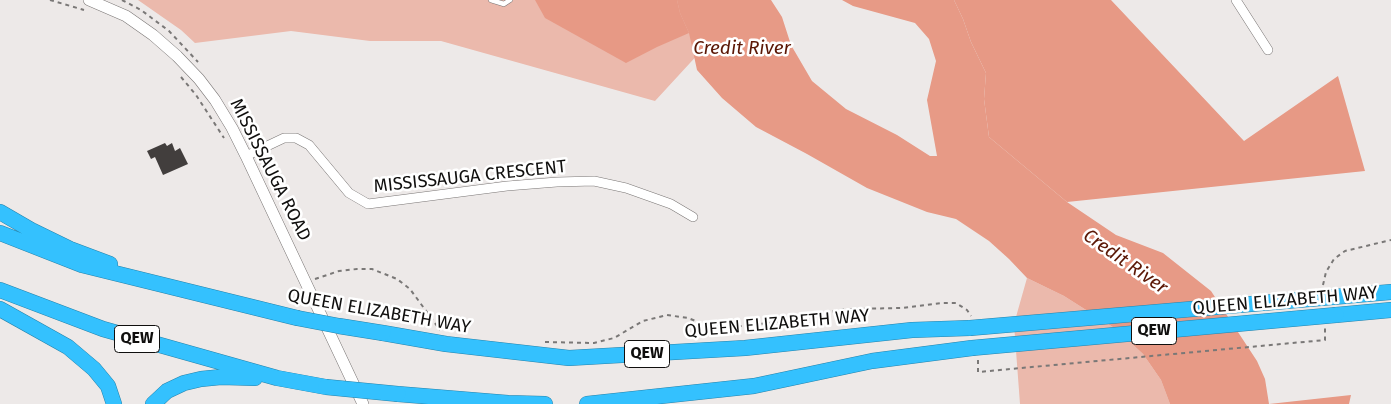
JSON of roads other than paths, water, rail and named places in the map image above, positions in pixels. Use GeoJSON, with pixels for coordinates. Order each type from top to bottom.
{"type":"FeatureCollection","features":[{"type":"Feature","properties":{"kind":"highway"},"geometry":{"type":"LineString","coordinates":[[0,212],[70,249],[184,291]]}},
{"type":"Feature","properties":{"kind":"highway","name":"QUEEN ELIZABETH WAY"},"geometry":{"type":"LineString","coordinates":[[0,233],[82,265],[297,318],[446,344],[569,358],[745,348],[971,324],[1328,293],[1391,292]]}},
{"type":"Feature","properties":{"kind":"highway","name":"QEW"},"geometry":{"type":"LineString","coordinates":[[0,290],[103,329],[277,378],[326,387],[398,394],[508,403],[545,404]]}},
{"type":"Feature","properties":{"kind":"highway"},"geometry":{"type":"LineString","coordinates":[[0,309],[68,347],[94,369],[108,386],[114,404]]}},
{"type":"Feature","properties":{"kind":"highway","name":"QUEEN ELIZABETH WAY"},"geometry":{"type":"LineString","coordinates":[[587,404],[754,386],[872,361],[975,350],[1330,319],[1391,310]]}},
{"type":"Feature","properties":{"kind":"highway"},"geometry":{"type":"LineString","coordinates":[[153,404],[167,391],[184,383],[201,379],[221,377],[277,378]]}},
{"type":"Feature","properties":{"kind":"main road","name":"MISSISSAUGA ROAD"},"geometry":{"type":"LineString","coordinates":[[89,6],[126,16],[154,35],[199,79],[215,100],[246,156],[363,404]]}},
{"type":"Feature","properties":{"kind":"street"},"geometry":{"type":"LineString","coordinates":[[1236,0],[1268,50]]}},
{"type":"Feature","properties":{"kind":"street","name":"MISSISSAUGA CRESCENT"},"geometry":{"type":"LineString","coordinates":[[246,156],[284,138],[296,138],[308,145],[349,193],[368,204],[507,186],[594,181],[626,188],[671,204],[693,217]]}},
{"type":"Feature","properties":{"kind":"lane"},"geometry":{"type":"LineString","coordinates":[[490,0],[504,4],[510,0]]}},
{"type":"Feature","properties":{"kind":"water","name":"Credit River"},"geometry":{"type":"Polygon","coordinates":[[[677,0],[771,0],[782,17],[791,45],[812,81],[846,109],[897,135],[930,156],[937,156],[927,100],[936,61],[929,39],[915,23],[853,6],[842,0],[954,0],[986,73],[984,99],[989,137],[1067,202],[1116,235],[1163,253],[1211,291],[1257,361],[1265,379],[1269,404],[1170,404],[1161,380],[1143,354],[1116,329],[1064,296],[1027,278],[989,241],[956,219],[927,212],[867,188],[756,127],[722,98],[697,70],[689,33],[680,13],[677,0]]]}}]}
